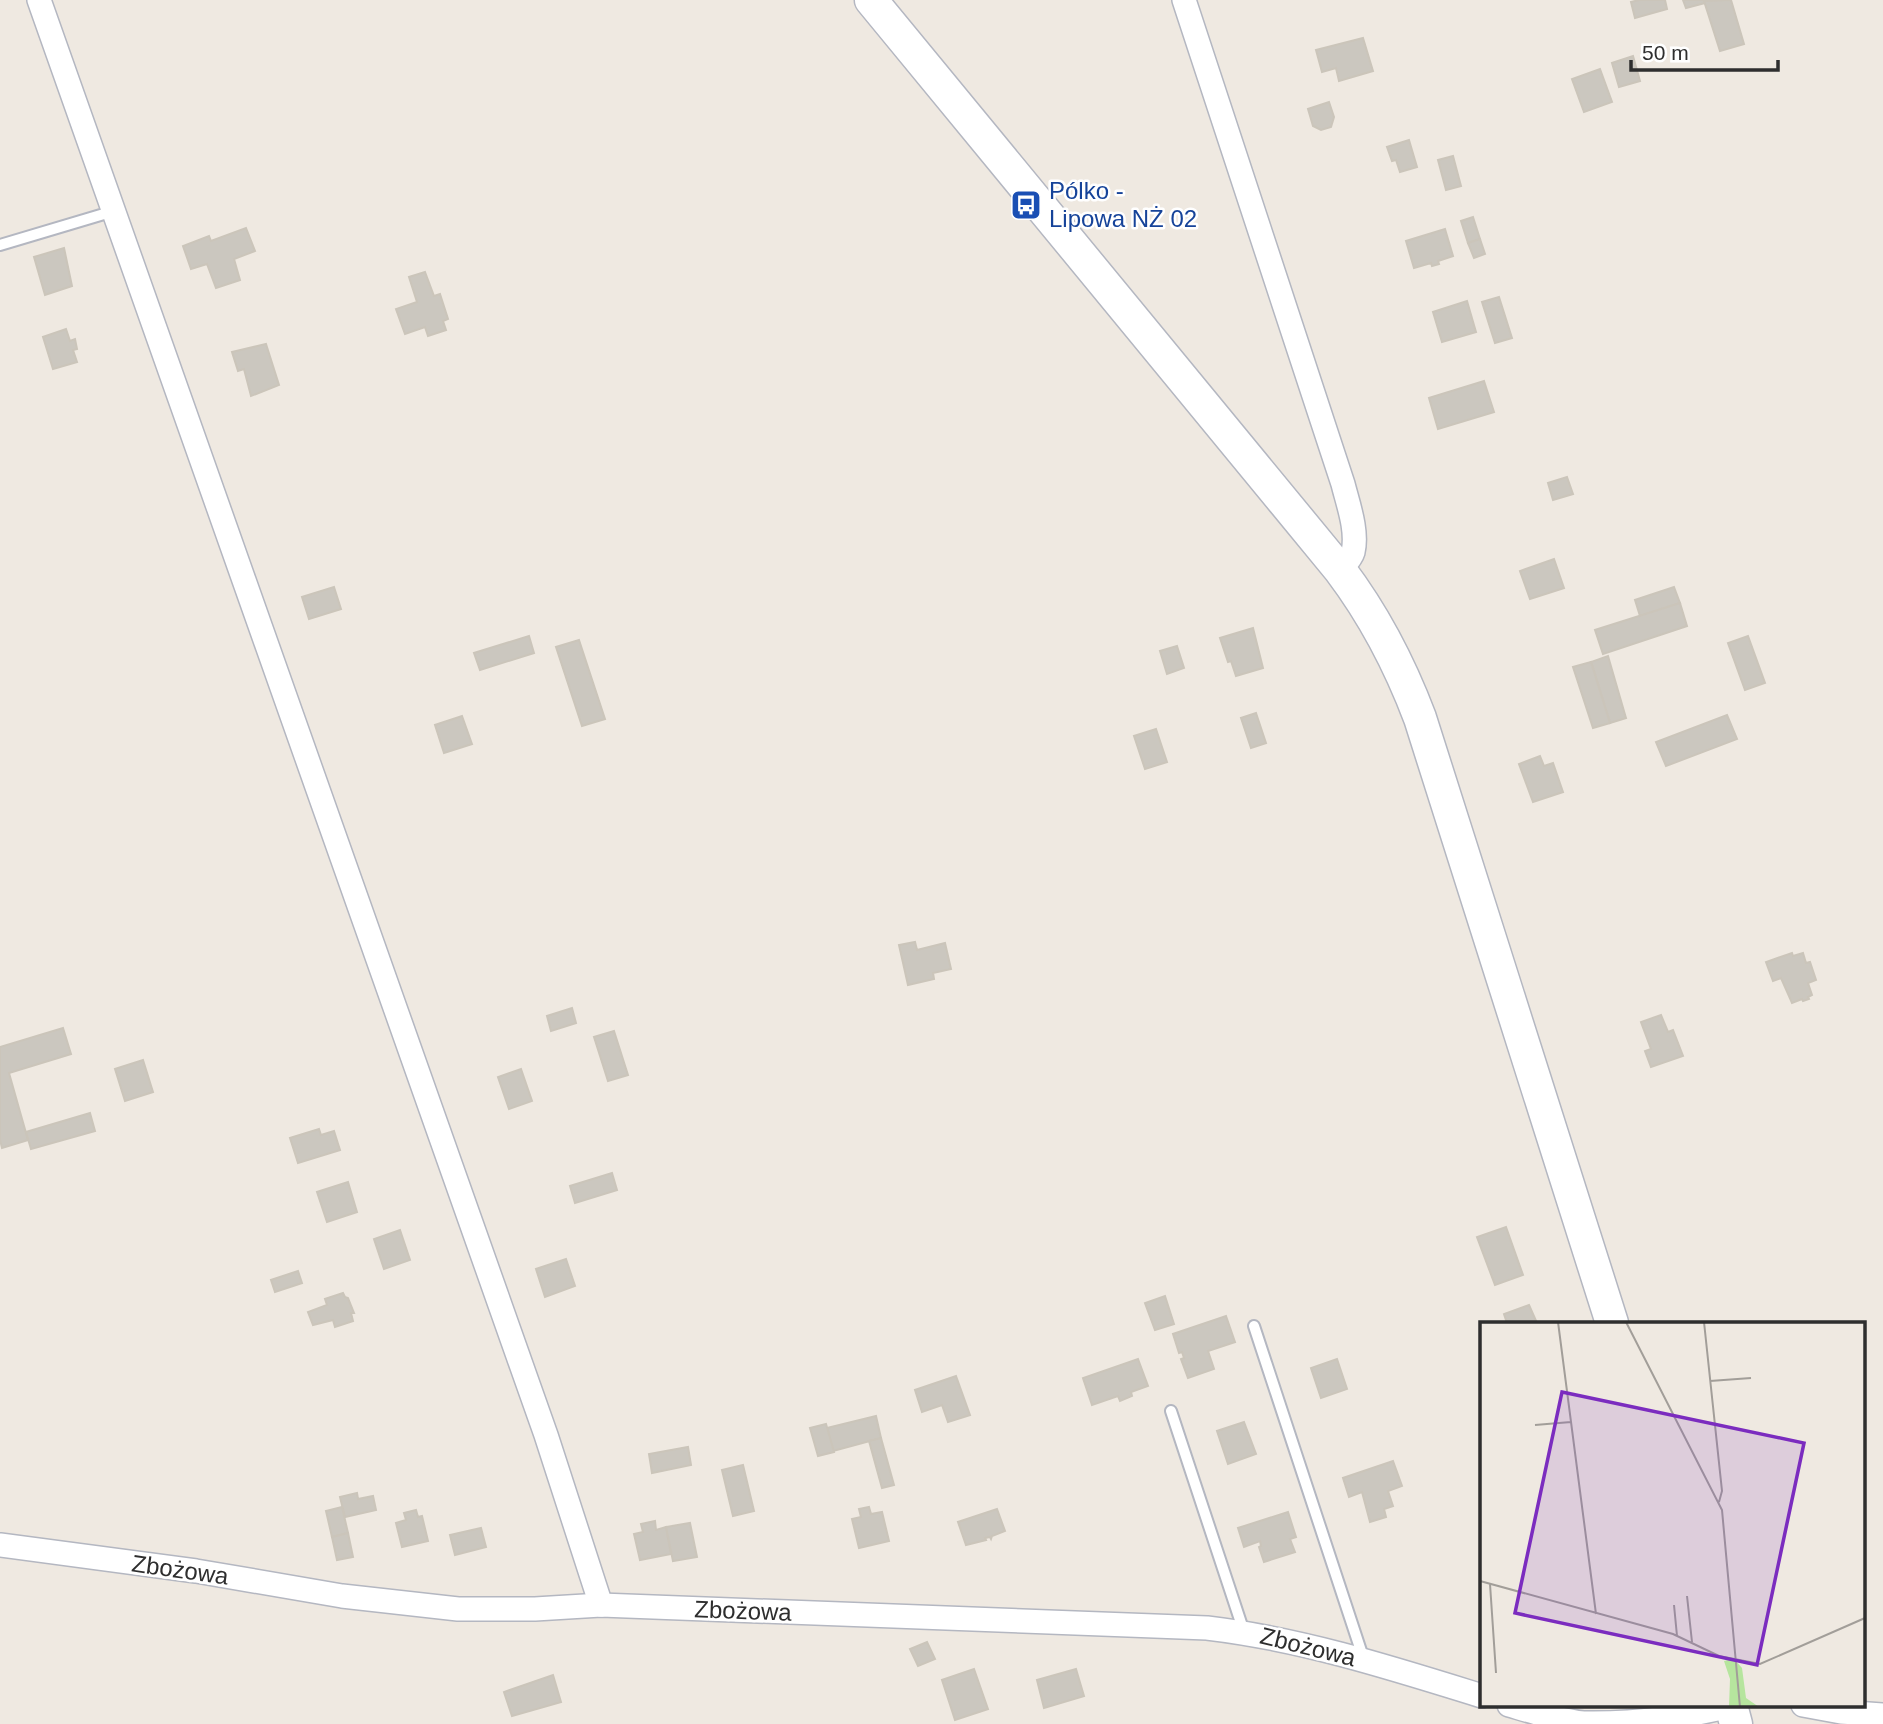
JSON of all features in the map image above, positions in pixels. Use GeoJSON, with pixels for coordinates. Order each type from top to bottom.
{"type":"FeatureCollection","features":[{"type":"Feature","properties":{"kind":"street"},"geometry":{"type":"LineString","coordinates":[[39,0],[546,1435],[601,1605]]}},
{"type":"Feature","properties":{"kind":"street"},"geometry":{"type":"LineString","coordinates":[[872,0],[1340,570],[1379,629],[1420,718],[1612,1322]]}},
{"type":"Feature","properties":{"kind":"street"},"geometry":{"type":"LineString","coordinates":[[1184,0],[1343,484],[1351,515],[1354,544],[1350,558],[1340,570]]}},
{"type":"Feature","properties":{"kind":"street","name":"Zbożowa"},"geometry":{"type":"LineString","coordinates":[[0,1545],[196,1571],[342,1596],[458,1609],[536,1609],[601,1605],[1164,1625],[1244,1632],[1295,1642],[1480,1695]]}},
{"type":"Feature","properties":{"kind":"street"},"geometry":{"type":"LineString","coordinates":[[1512,1706],[1548,1717],[1583,1723],[1613,1724],[1680,1716],[1727,1706]]}},
{"type":"Feature","properties":{"kind":"street"},"geometry":{"type":"LineString","coordinates":[[1732,1706],[1736,1724]]}},
{"type":"Feature","properties":{"kind":"street"},"geometry":{"type":"LineString","coordinates":[[1808,1706],[1871,1716],[1883,1715]]}},
{"type":"Feature","properties":{"kind":"lane"},"geometry":{"type":"LineString","coordinates":[[0,245],[114,211]]}},
{"type":"Feature","properties":{"kind":"lane"},"geometry":{"type":"LineString","coordinates":[[1254,1326],[1364,1661]]}},
{"type":"Feature","properties":{"kind":"lane"},"geometry":{"type":"LineString","coordinates":[[1171,1411],[1244,1632]]}},
{"type":"Feature","properties":{"kind":"building"},"geometry":{"type":"Polygon","coordinates":[[[1665,0],[1667,9],[1635,18],[1631,2],[1665,0]]]}},
{"type":"Feature","properties":{"kind":"building"},"geometry":{"type":"Polygon","coordinates":[[[1683,0],[1704,0],[1705,3],[1686,8],[1683,0]]]}},
{"type":"Feature","properties":{"kind":"building"},"geometry":{"type":"Polygon","coordinates":[[[1731,0],[1744,44],[1720,51],[1704,1],[1731,0]]]}},
{"type":"Feature","properties":{"kind":"building"},"geometry":{"type":"Polygon","coordinates":[[[1363,38],[1373,71],[1339,81],[1336,68],[1322,72],[1316,50],[1363,38]]]}},
{"type":"Feature","properties":{"kind":"building"},"geometry":{"type":"Polygon","coordinates":[[[1633,56],[1640,81],[1619,87],[1612,63],[1633,56]]]}},
{"type":"Feature","properties":{"kind":"building"},"geometry":{"type":"Polygon","coordinates":[[[1600,69],[1612,102],[1584,112],[1572,79],[1600,69]]]}},
{"type":"Feature","properties":{"kind":"building"},"geometry":{"type":"Polygon","coordinates":[[[1329,102],[1334,117],[1331,127],[1321,130],[1313,126],[1308,109],[1329,102]]]}},
{"type":"Feature","properties":{"kind":"building"},"geometry":{"type":"Polygon","coordinates":[[[1409,140],[1417,167],[1400,172],[1387,147],[1409,140]]]}},
{"type":"Feature","properties":{"kind":"building"},"geometry":{"type":"Polygon","coordinates":[[[1453,156],[1461,186],[1446,190],[1438,160],[1453,156]]]}},
{"type":"Feature","properties":{"kind":"building"},"geometry":{"type":"Polygon","coordinates":[[[1473,217],[1480,239],[1468,243],[1461,221],[1473,217]]]}},
{"type":"Feature","properties":{"kind":"building"},"geometry":{"type":"Polygon","coordinates":[[[246,228],[255,251],[234,259],[240,280],[216,288],[207,264],[191,269],[183,246],[209,236],[211,241],[246,228]]]}},
{"type":"Feature","properties":{"kind":"building"},"geometry":{"type":"Polygon","coordinates":[[[1445,229],[1453,256],[1438,261],[1439,264],[1432,266],[1431,263],[1414,268],[1406,241],[1445,229]]]}},
{"type":"Feature","properties":{"kind":"building"},"geometry":{"type":"Polygon","coordinates":[[[1480,239],[1485,254],[1474,258],[1468,243],[1480,239]]]}},
{"type":"Feature","properties":{"kind":"building"},"geometry":{"type":"Polygon","coordinates":[[[64,248],[72,286],[45,295],[34,257],[64,248]]]}},
{"type":"Feature","properties":{"kind":"building"},"geometry":{"type":"Polygon","coordinates":[[[425,272],[434,296],[440,294],[448,319],[443,321],[446,330],[428,336],[425,327],[405,334],[396,309],[417,302],[409,277],[425,272]]]}},
{"type":"Feature","properties":{"kind":"building"},"geometry":{"type":"Polygon","coordinates":[[[1499,297],[1512,338],[1495,343],[1482,302],[1499,297]]]}},
{"type":"Feature","properties":{"kind":"building"},"geometry":{"type":"Polygon","coordinates":[[[1467,301],[1476,332],[1442,342],[1433,312],[1467,301]]]}},
{"type":"Feature","properties":{"kind":"building"},"geometry":{"type":"Polygon","coordinates":[[[66,329],[70,341],[75,339],[77,349],[73,350],[77,362],[53,369],[43,337],[66,329]]]}},
{"type":"Feature","properties":{"kind":"building"},"geometry":{"type":"Polygon","coordinates":[[[266,344],[279,385],[251,396],[244,369],[238,371],[232,352],[266,344]]]}},
{"type":"Feature","properties":{"kind":"building"},"geometry":{"type":"Polygon","coordinates":[[[1484,381],[1494,412],[1438,429],[1429,398],[1484,381]]]}},
{"type":"Feature","properties":{"kind":"building"},"geometry":{"type":"Polygon","coordinates":[[[1567,477],[1573,494],[1553,500],[1548,483],[1567,477]]]}},
{"type":"Feature","properties":{"kind":"building"},"geometry":{"type":"Polygon","coordinates":[[[1554,559],[1564,588],[1530,599],[1520,571],[1554,559]]]}},
{"type":"Feature","properties":{"kind":"building"},"geometry":{"type":"Polygon","coordinates":[[[334,587],[341,609],[309,619],[302,597],[334,587]]]}},
{"type":"Feature","properties":{"kind":"building"},"geometry":{"type":"Polygon","coordinates":[[[1674,587],[1680,603],[1640,616],[1635,600],[1674,587]]]}},
{"type":"Feature","properties":{"kind":"building"},"geometry":{"type":"Polygon","coordinates":[[[1680,603],[1687,626],[1603,654],[1595,630],[1680,603]]]}},
{"type":"Feature","properties":{"kind":"building"},"geometry":{"type":"Polygon","coordinates":[[[1253,628],[1263,668],[1236,676],[1220,638],[1253,628]]]}},
{"type":"Feature","properties":{"kind":"building"},"geometry":{"type":"Polygon","coordinates":[[[529,636],[534,653],[480,670],[474,653],[529,636]]]}},
{"type":"Feature","properties":{"kind":"building"},"geometry":{"type":"Polygon","coordinates":[[[1748,636],[1765,683],[1745,690],[1728,643],[1748,636]]]}},
{"type":"Feature","properties":{"kind":"building"},"geometry":{"type":"Polygon","coordinates":[[[579,640],[605,719],[582,726],[556,647],[579,640]]]}},
{"type":"Feature","properties":{"kind":"building"},"geometry":{"type":"Polygon","coordinates":[[[1177,646],[1184,668],[1167,674],[1160,651],[1177,646]]]}},
{"type":"Feature","properties":{"kind":"building"},"geometry":{"type":"Polygon","coordinates":[[[1608,656],[1626,718],[1610,723],[1591,662],[1608,656]]]}},
{"type":"Feature","properties":{"kind":"building"},"geometry":{"type":"Polygon","coordinates":[[[1591,662],[1610,723],[1593,728],[1573,667],[1591,662]]]}},
{"type":"Feature","properties":{"kind":"building"},"geometry":{"type":"Polygon","coordinates":[[[1256,713],[1266,743],[1251,748],[1241,718],[1256,713]]]}},
{"type":"Feature","properties":{"kind":"building"},"geometry":{"type":"Polygon","coordinates":[[[1727,715],[1737,739],[1666,766],[1656,742],[1727,715]]]}},
{"type":"Feature","properties":{"kind":"building"},"geometry":{"type":"Polygon","coordinates":[[[462,716],[472,744],[444,753],[435,725],[462,716]]]}},
{"type":"Feature","properties":{"kind":"building"},"geometry":{"type":"Polygon","coordinates":[[[1156,729],[1167,762],[1145,769],[1134,736],[1156,729]]]}},
{"type":"Feature","properties":{"kind":"building"},"geometry":{"type":"Polygon","coordinates":[[[1540,756],[1544,766],[1553,763],[1563,792],[1533,802],[1519,764],[1540,756]]]}},
{"type":"Feature","properties":{"kind":"building"},"geometry":{"type":"Polygon","coordinates":[[[915,942],[917,950],[945,943],[951,969],[933,973],[934,979],[908,985],[899,945],[915,942]]]}},
{"type":"Feature","properties":{"kind":"building"},"geometry":{"type":"Polygon","coordinates":[[[1792,953],[1793,956],[1803,953],[1806,963],[1810,962],[1816,980],[1808,983],[1812,995],[1809,999],[1792,1003],[1781,978],[1773,981],[1766,962],[1792,953]]]}},
{"type":"Feature","properties":{"kind":"building"},"geometry":{"type":"Polygon","coordinates":[[[572,1008],[576,1023],[551,1031],[547,1016],[572,1008]]]}},
{"type":"Feature","properties":{"kind":"building"},"geometry":{"type":"Polygon","coordinates":[[[1661,1015],[1668,1032],[1673,1030],[1683,1056],[1651,1067],[1645,1051],[1651,1049],[1641,1022],[1661,1015]]]}},
{"type":"Feature","properties":{"kind":"building"},"geometry":{"type":"Polygon","coordinates":[[[63,1028],[71,1054],[9,1073],[28,1140],[2,1148],[0,1047],[63,1028]]]}},
{"type":"Feature","properties":{"kind":"building"},"geometry":{"type":"Polygon","coordinates":[[[614,1031],[628,1075],[608,1081],[594,1037],[614,1031]]]}},
{"type":"Feature","properties":{"kind":"building"},"geometry":{"type":"Polygon","coordinates":[[[143,1060],[153,1092],[125,1101],[115,1069],[143,1060]]]}},
{"type":"Feature","properties":{"kind":"building"},"geometry":{"type":"Polygon","coordinates":[[[521,1069],[532,1101],[509,1109],[498,1077],[521,1069]]]}},
{"type":"Feature","properties":{"kind":"building"},"geometry":{"type":"Polygon","coordinates":[[[90,1113],[95,1131],[31,1149],[26,1132],[90,1113]]]}},
{"type":"Feature","properties":{"kind":"building"},"geometry":{"type":"Polygon","coordinates":[[[319,1129],[321,1135],[334,1131],[340,1150],[298,1163],[290,1138],[319,1129]]]}},
{"type":"Feature","properties":{"kind":"building"},"geometry":{"type":"Polygon","coordinates":[[[612,1173],[617,1190],[575,1203],[570,1186],[612,1173]]]}},
{"type":"Feature","properties":{"kind":"building"},"geometry":{"type":"Polygon","coordinates":[[[348,1182],[357,1212],[327,1222],[317,1192],[348,1182]]]}},
{"type":"Feature","properties":{"kind":"building"},"geometry":{"type":"Polygon","coordinates":[[[1506,1227],[1523,1275],[1495,1285],[1477,1237],[1506,1227]]]}},
{"type":"Feature","properties":{"kind":"building"},"geometry":{"type":"Polygon","coordinates":[[[400,1230],[410,1260],[384,1269],[374,1239],[400,1230]]]}},
{"type":"Feature","properties":{"kind":"building"},"geometry":{"type":"Polygon","coordinates":[[[566,1259],[575,1286],[545,1297],[536,1269],[566,1259]]]}},
{"type":"Feature","properties":{"kind":"building"},"geometry":{"type":"Polygon","coordinates":[[[298,1271],[302,1283],[275,1292],[271,1280],[298,1271]]]}},
{"type":"Feature","properties":{"kind":"building"},"geometry":{"type":"Polygon","coordinates":[[[343,1293],[354,1313],[351,1313],[353,1321],[335,1327],[333,1320],[313,1325],[308,1312],[327,1305],[325,1299],[343,1293]]]}},
{"type":"Feature","properties":{"kind":"building"},"geometry":{"type":"Polygon","coordinates":[[[1165,1296],[1174,1324],[1155,1330],[1145,1303],[1165,1296]]]}},
{"type":"Feature","properties":{"kind":"building"},"geometry":{"type":"Polygon","coordinates":[[[1529,1305],[1537,1322],[1507,1322],[1504,1314],[1529,1305]]]}},
{"type":"Feature","properties":{"kind":"building"},"geometry":{"type":"Polygon","coordinates":[[[1226,1316],[1235,1342],[1208,1351],[1214,1369],[1188,1378],[1181,1359],[1184,1358],[1182,1352],[1179,1353],[1173,1334],[1226,1316]]]}},
{"type":"Feature","properties":{"kind":"building"},"geometry":{"type":"Polygon","coordinates":[[[1138,1359],[1148,1386],[1131,1392],[1132,1396],[1120,1401],[1118,1396],[1092,1405],[1083,1378],[1138,1359]]]}},
{"type":"Feature","properties":{"kind":"building"},"geometry":{"type":"Polygon","coordinates":[[[1337,1359],[1347,1389],[1321,1398],[1311,1368],[1337,1359]]]}},
{"type":"Feature","properties":{"kind":"building"},"geometry":{"type":"Polygon","coordinates":[[[956,1376],[970,1415],[948,1422],[942,1405],[922,1412],[915,1390],[956,1376]]]}},
{"type":"Feature","properties":{"kind":"building"},"geometry":{"type":"Polygon","coordinates":[[[876,1416],[881,1438],[833,1451],[827,1428],[876,1416]]]}},
{"type":"Feature","properties":{"kind":"building"},"geometry":{"type":"Polygon","coordinates":[[[1244,1422],[1256,1454],[1228,1464],[1217,1431],[1244,1422]]]}},
{"type":"Feature","properties":{"kind":"building"},"geometry":{"type":"Polygon","coordinates":[[[826,1424],[834,1452],[818,1456],[810,1428],[826,1424]]]}},
{"type":"Feature","properties":{"kind":"building"},"geometry":{"type":"Polygon","coordinates":[[[881,1438],[894,1485],[882,1488],[869,1441],[881,1438]]]}},
{"type":"Feature","properties":{"kind":"building"},"geometry":{"type":"Polygon","coordinates":[[[688,1447],[691,1465],[652,1473],[649,1454],[688,1447]]]}},
{"type":"Feature","properties":{"kind":"building"},"geometry":{"type":"Polygon","coordinates":[[[1393,1461],[1402,1486],[1388,1491],[1393,1506],[1384,1509],[1386,1517],[1370,1522],[1362,1492],[1349,1497],[1343,1478],[1393,1461]]]}},
{"type":"Feature","properties":{"kind":"building"},"geometry":{"type":"Polygon","coordinates":[[[743,1465],[754,1511],[733,1516],[722,1470],[743,1465]]]}},
{"type":"Feature","properties":{"kind":"building"},"geometry":{"type":"Polygon","coordinates":[[[357,1493],[358,1499],[373,1496],[376,1510],[345,1517],[340,1497],[357,1493]]]}},
{"type":"Feature","properties":{"kind":"building"},"geometry":{"type":"Polygon","coordinates":[[[342,1507],[348,1533],[332,1537],[326,1511],[342,1507]]]}},
{"type":"Feature","properties":{"kind":"building"},"geometry":{"type":"Polygon","coordinates":[[[869,1507],[871,1514],[882,1512],[889,1541],[859,1548],[852,1519],[861,1517],[859,1509],[869,1507]]]}},
{"type":"Feature","properties":{"kind":"building"},"geometry":{"type":"Polygon","coordinates":[[[997,1509],[1005,1531],[992,1536],[991,1539],[985,1538],[986,1540],[966,1545],[958,1522],[997,1509]]]}},
{"type":"Feature","properties":{"kind":"building"},"geometry":{"type":"Polygon","coordinates":[[[416,1510],[418,1517],[422,1516],[428,1541],[402,1547],[396,1523],[406,1520],[404,1513],[416,1510]]]}},
{"type":"Feature","properties":{"kind":"building"},"geometry":{"type":"Polygon","coordinates":[[[1288,1512],[1296,1537],[1290,1539],[1295,1552],[1264,1562],[1259,1547],[1260,1541],[1244,1547],[1238,1528],[1288,1512]]]}},
{"type":"Feature","properties":{"kind":"building"},"geometry":{"type":"Polygon","coordinates":[[[655,1521],[656,1530],[666,1527],[671,1554],[640,1560],[634,1534],[643,1532],[641,1524],[655,1521]]]}},
{"type":"Feature","properties":{"kind":"building"},"geometry":{"type":"Polygon","coordinates":[[[690,1523],[697,1557],[673,1561],[666,1527],[690,1523]]]}},
{"type":"Feature","properties":{"kind":"building"},"geometry":{"type":"Polygon","coordinates":[[[481,1528],[486,1547],[455,1555],[450,1535],[481,1528]]]}},
{"type":"Feature","properties":{"kind":"building"},"geometry":{"type":"Polygon","coordinates":[[[348,1533],[353,1557],[337,1560],[332,1537],[348,1533]]]}},
{"type":"Feature","properties":{"kind":"building"},"geometry":{"type":"Polygon","coordinates":[[[927,1642],[935,1659],[918,1666],[910,1649],[927,1642]]]}},
{"type":"Feature","properties":{"kind":"building"},"geometry":{"type":"Polygon","coordinates":[[[974,1669],[988,1709],[955,1720],[942,1680],[974,1669]]]}},
{"type":"Feature","properties":{"kind":"building"},"geometry":{"type":"Polygon","coordinates":[[[1076,1669],[1084,1696],[1044,1708],[1037,1680],[1076,1669]]]}},
{"type":"Feature","properties":{"kind":"building"},"geometry":{"type":"Polygon","coordinates":[[[553,1675],[561,1702],[512,1716],[504,1692],[553,1675]]]}},
{"type":"Feature","properties":{"kind":"place","name":"Pólko - Lipowa NŻ 02"},"geometry":{"type":"Point","coordinates":[1026,205]}}]}
